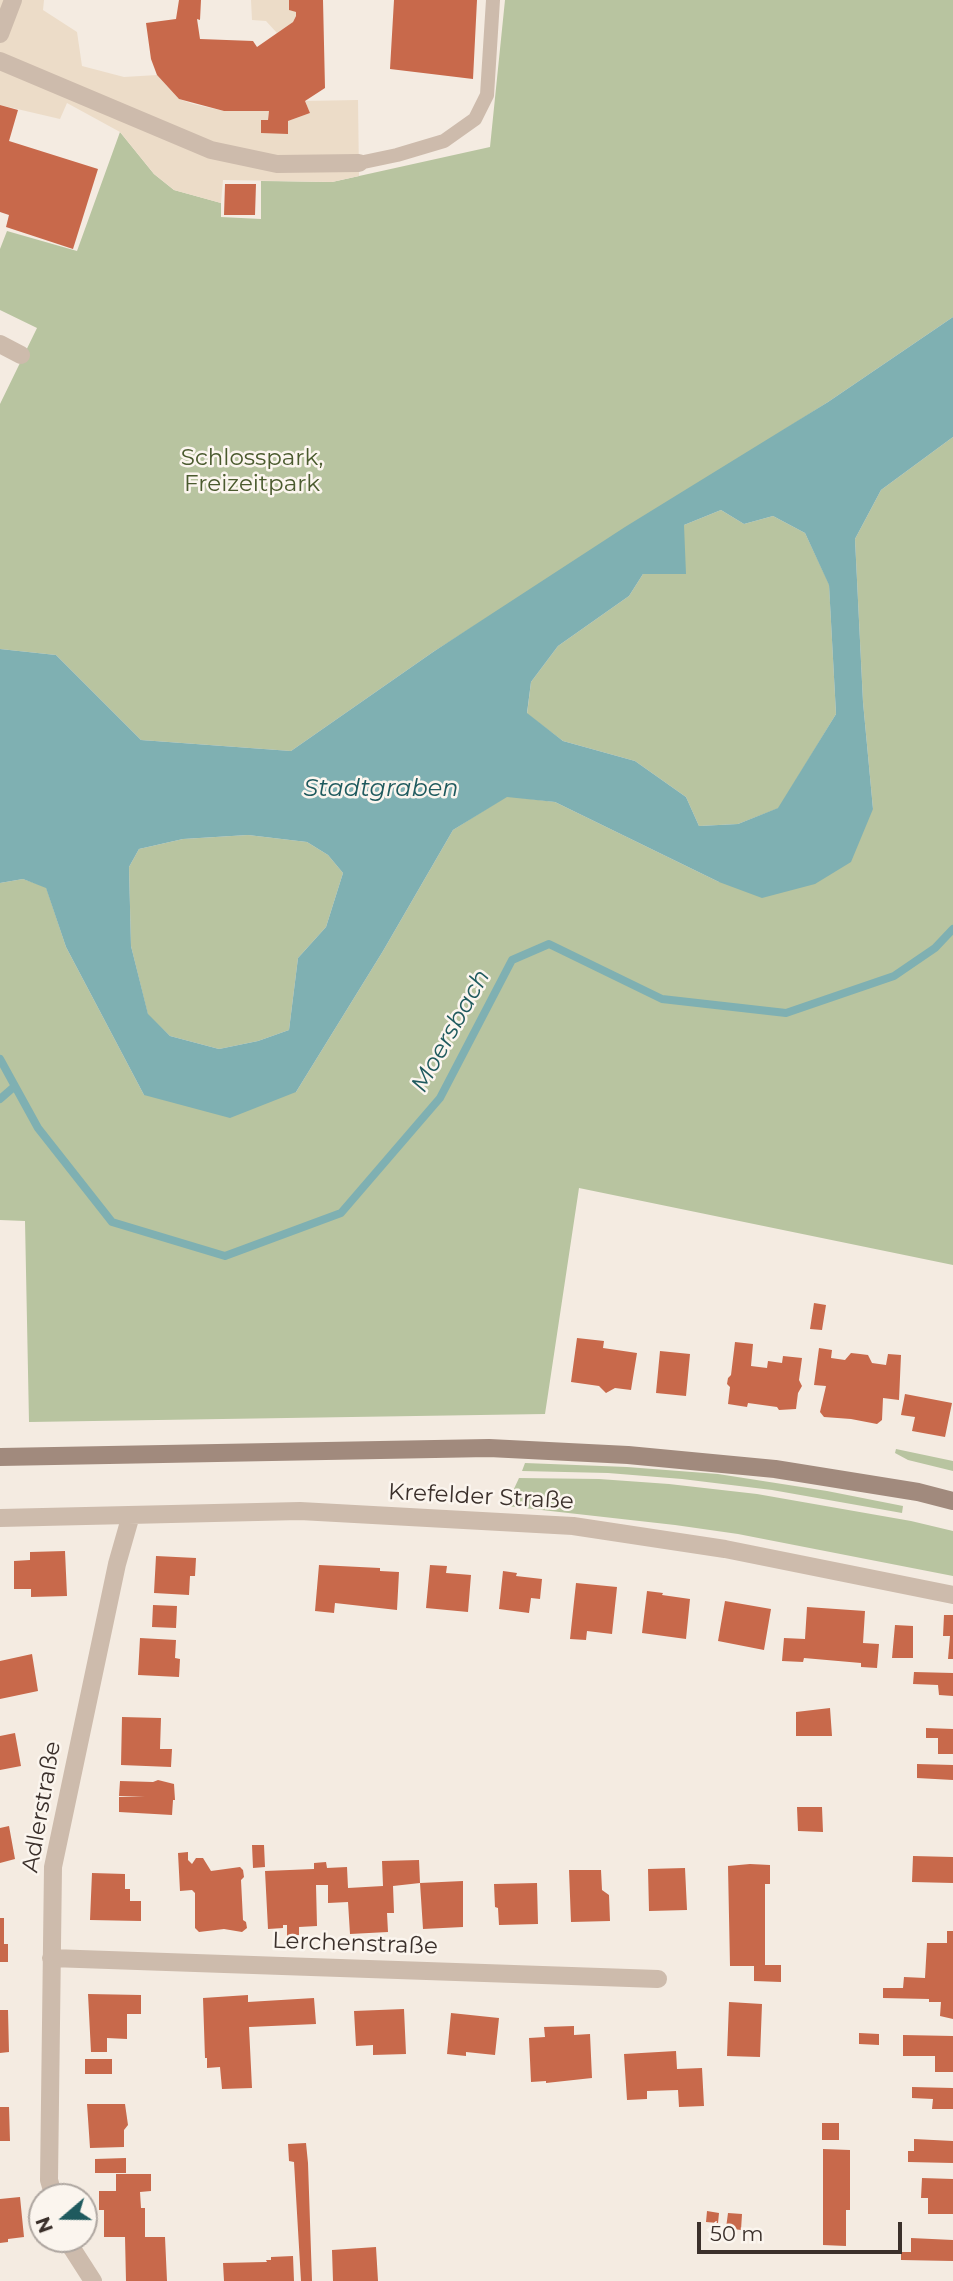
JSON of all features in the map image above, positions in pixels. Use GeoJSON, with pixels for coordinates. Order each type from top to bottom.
{"type":"FeatureCollection","features":[{"type":"Feature","properties":{"kind":"main road","name":"Krefelder Straße"},"geometry":{"type":"LineString","coordinates":[[0,1457],[489,1448],[628,1455],[775,1469],[918,1492],[953,1501]]}},
{"type":"Feature","properties":{"kind":"street"},"geometry":{"type":"LineString","coordinates":[[0,34],[13,0]]}},
{"type":"Feature","properties":{"kind":"street"},"geometry":{"type":"LineString","coordinates":[[0,61],[211,150],[277,164],[359,163]]}},
{"type":"Feature","properties":{"kind":"street"},"geometry":{"type":"LineString","coordinates":[[0,344],[21,355]]}},
{"type":"Feature","properties":{"kind":"street","name":"Krefelder Straße"},"geometry":{"type":"LineString","coordinates":[[0,1518],[300,1511],[573,1526],[725,1549],[953,1595]]}},
{"type":"Feature","properties":{"kind":"street","name":"Adlerstraße"},"geometry":{"type":"LineString","coordinates":[[50,2183],[53,1867],[117,1564],[131,1515]]}},
{"type":"Feature","properties":{"kind":"street","name":"Lerchenstraße"},"geometry":{"type":"LineString","coordinates":[[51,1958],[658,1979]]}},
{"type":"Feature","properties":{"kind":"street"},"geometry":{"type":"LineString","coordinates":[[74,2253],[93,2281]]}},
{"type":"Feature","properties":{"kind":"lane"},"geometry":{"type":"LineString","coordinates":[[359,163],[437,144],[458,133],[475,119],[487,95],[494,0]]}},
{"type":"Feature","properties":{"kind":"green space","name":"Schlosspark, Freizeitpark"},"geometry":{"type":"Polygon","coordinates":[[[505,0],[953,0],[953,317],[828,402],[433,652],[291,751],[141,740],[56,655],[0,649],[0,404],[37,328],[0,310],[0,249],[7,231],[77,251],[120,132],[154,174],[174,190],[221,203],[221,217],[261,219],[261,181],[332,182],[490,147],[505,0]]]}},
{"type":"Feature","properties":{"kind":"green space"},"geometry":{"type":"Polygon","coordinates":[[[953,437],[953,1265],[579,1188],[545,1414],[29,1422],[25,1221],[0,1220],[0,883],[23,879],[46,887],[66,947],[144,1095],[296,1092],[383,951],[453,830],[507,796],[555,802],[719,882],[873,809],[863,702],[855,539],[881,490],[953,437]]]}},
{"type":"Feature","properties":{"kind":"green space"},"geometry":{"type":"Polygon","coordinates":[[[721,510],[744,524],[773,516],[805,533],[829,584],[836,714],[779,808],[738,824],[699,826],[686,797],[635,761],[563,741],[527,714],[531,682],[558,646],[629,596],[643,574],[684,525],[721,510]]]}},
{"type":"Feature","properties":{"kind":"green space"},"geometry":{"type":"Polygon","coordinates":[[[248,835],[307,842],[328,855],[343,873],[326,927],[298,958],[289,1030],[258,1041],[219,1049],[170,1036],[148,1015],[131,946],[129,867],[139,849],[183,839],[248,835]]]}},
{"type":"Feature","properties":{"kind":"green space"},"geometry":{"type":"Polygon","coordinates":[[[896,1449],[953,1461],[953,1471],[908,1460],[895,1453],[896,1449]]]}},
{"type":"Feature","properties":{"kind":"green space"},"geometry":{"type":"Polygon","coordinates":[[[525,1463],[718,1474],[903,1506],[902,1513],[772,1490],[682,1479],[608,1473],[522,1471],[525,1463]]]}},
{"type":"Feature","properties":{"kind":"green space"},"geometry":{"type":"Polygon","coordinates":[[[519,1478],[599,1479],[669,1484],[757,1494],[911,1521],[953,1531],[953,1576],[738,1534],[506,1506],[519,1478]]]}},
{"type":"Feature","properties":{"kind":"shaded area"},"geometry":{"type":"Polygon","coordinates":[[[0,0],[44,0],[43,10],[77,32],[82,66],[124,77],[157,75],[179,99],[193,104],[224,111],[269,111],[268,120],[261,120],[262,133],[287,133],[288,121],[310,113],[305,101],[358,100],[359,176],[332,182],[223,180],[221,203],[174,190],[154,174],[120,132],[67,103],[60,119],[0,105],[0,0]]]}},
{"type":"Feature","properties":{"kind":"shaded area"},"geometry":{"type":"Polygon","coordinates":[[[251,0],[289,0],[289,10],[296,12],[296,16],[293,22],[277,33],[266,21],[252,20],[251,0]]]}},
{"type":"Feature","properties":{"kind":"water","name":"Stadtgraben"},"geometry":{"type":"Polygon","coordinates":[[[953,317],[953,437],[881,490],[855,539],[863,702],[873,809],[851,862],[815,884],[762,898],[719,882],[555,802],[507,797],[453,830],[383,951],[296,1092],[230,1118],[144,1095],[66,947],[46,888],[23,879],[0,883],[0,649],[56,655],[141,740],[291,751],[433,652],[625,527],[828,402],[953,317]],[[721,510],[684,525],[686,574],[643,574],[629,596],[558,646],[531,682],[527,713],[563,741],[635,761],[686,797],[699,826],[738,824],[778,808],[836,714],[829,585],[805,533],[773,516],[744,524],[721,510]],[[248,835],[183,839],[139,849],[129,867],[131,946],[148,1014],[170,1036],[219,1049],[258,1041],[289,1030],[298,958],[326,927],[343,873],[328,855],[307,842],[248,835]]]}},
{"type":"Feature","properties":{"kind":"building"},"geometry":{"type":"Polygon","coordinates":[[[179,0],[201,0],[200,20],[197,19],[200,39],[253,41],[257,47],[293,22],[296,12],[289,10],[289,0],[323,0],[325,88],[305,101],[310,113],[288,121],[288,134],[261,133],[261,120],[268,120],[269,111],[224,111],[179,99],[157,75],[151,59],[146,23],[176,19],[179,0]]]}},
{"type":"Feature","properties":{"kind":"building"},"geometry":{"type":"Polygon","coordinates":[[[394,0],[477,0],[473,79],[390,69],[394,0]]]}},
{"type":"Feature","properties":{"kind":"building"},"geometry":{"type":"Polygon","coordinates":[[[0,105],[18,110],[9,141],[98,169],[73,249],[6,227],[9,215],[0,212],[0,105]]]}},
{"type":"Feature","properties":{"kind":"building"},"geometry":{"type":"Polygon","coordinates":[[[225,184],[256,184],[255,215],[224,215],[225,184]]]}},
{"type":"Feature","properties":{"kind":"building"},"geometry":{"type":"Polygon","coordinates":[[[814,1303],[826,1305],[822,1330],[810,1329],[814,1303]]]}},
{"type":"Feature","properties":{"kind":"building"},"geometry":{"type":"Polygon","coordinates":[[[577,1338],[604,1341],[603,1348],[637,1353],[631,1390],[615,1388],[606,1393],[599,1386],[571,1382],[577,1338]]]}},
{"type":"Feature","properties":{"kind":"building"},"geometry":{"type":"Polygon","coordinates":[[[735,1342],[753,1344],[751,1366],[767,1368],[768,1361],[782,1363],[783,1356],[802,1358],[799,1380],[802,1386],[798,1393],[796,1409],[779,1410],[777,1407],[748,1403],[747,1407],[728,1404],[730,1387],[727,1384],[731,1375],[735,1342]]]}},
{"type":"Feature","properties":{"kind":"building"},"geometry":{"type":"Polygon","coordinates":[[[819,1348],[832,1350],[831,1358],[845,1360],[851,1353],[868,1355],[872,1363],[886,1365],[888,1354],[901,1355],[899,1400],[883,1398],[882,1420],[877,1424],[824,1417],[820,1412],[826,1386],[814,1385],[819,1348]]]}},
{"type":"Feature","properties":{"kind":"building"},"geometry":{"type":"Polygon","coordinates":[[[660,1351],[690,1354],[686,1396],[656,1393],[660,1351]]]}},
{"type":"Feature","properties":{"kind":"building"},"geometry":{"type":"Polygon","coordinates":[[[905,1394],[952,1403],[945,1437],[912,1431],[915,1417],[901,1415],[905,1394]]]}},
{"type":"Feature","properties":{"kind":"building"},"geometry":{"type":"Polygon","coordinates":[[[65,1551],[67,1596],[31,1597],[31,1589],[14,1589],[14,1561],[30,1560],[30,1552],[65,1551]]]}},
{"type":"Feature","properties":{"kind":"building"},"geometry":{"type":"Polygon","coordinates":[[[156,1556],[196,1558],[195,1576],[190,1576],[189,1595],[154,1593],[156,1556]]]}},
{"type":"Feature","properties":{"kind":"building"},"geometry":{"type":"Polygon","coordinates":[[[319,1565],[380,1568],[380,1571],[399,1572],[397,1610],[335,1603],[334,1613],[315,1611],[319,1565]]]}},
{"type":"Feature","properties":{"kind":"building"},"geometry":{"type":"Polygon","coordinates":[[[430,1565],[447,1566],[446,1573],[471,1575],[468,1612],[426,1608],[430,1565]]]}},
{"type":"Feature","properties":{"kind":"building"},"geometry":{"type":"Polygon","coordinates":[[[503,1571],[517,1573],[516,1576],[542,1579],[540,1599],[531,1598],[529,1613],[499,1609],[503,1571]]]}},
{"type":"Feature","properties":{"kind":"building"},"geometry":{"type":"Polygon","coordinates":[[[576,1583],[617,1587],[612,1634],[587,1631],[586,1640],[570,1639],[576,1583]]]}},
{"type":"Feature","properties":{"kind":"building"},"geometry":{"type":"Polygon","coordinates":[[[647,1591],[690,1599],[686,1639],[642,1633],[647,1591]]]}},
{"type":"Feature","properties":{"kind":"building"},"geometry":{"type":"Polygon","coordinates":[[[725,1601],[771,1609],[764,1650],[718,1641],[725,1601]]]}},
{"type":"Feature","properties":{"kind":"building"},"geometry":{"type":"Polygon","coordinates":[[[153,1605],[177,1606],[176,1628],[152,1627],[153,1605]]]}},
{"type":"Feature","properties":{"kind":"building"},"geometry":{"type":"Polygon","coordinates":[[[807,1607],[865,1611],[863,1643],[879,1644],[877,1668],[861,1667],[861,1663],[804,1658],[803,1662],[782,1661],[784,1638],[805,1639],[807,1607]]]}},
{"type":"Feature","properties":{"kind":"building"},"geometry":{"type":"Polygon","coordinates":[[[944,1615],[953,1615],[953,1659],[948,1659],[950,1636],[943,1636],[944,1615]]]}},
{"type":"Feature","properties":{"kind":"building"},"geometry":{"type":"Polygon","coordinates":[[[895,1625],[913,1626],[913,1658],[892,1658],[895,1625]]]}},
{"type":"Feature","properties":{"kind":"building"},"geometry":{"type":"Polygon","coordinates":[[[140,1638],[176,1640],[175,1658],[180,1659],[179,1677],[138,1675],[140,1638]]]}},
{"type":"Feature","properties":{"kind":"building"},"geometry":{"type":"Polygon","coordinates":[[[32,1654],[38,1691],[0,1699],[0,1661],[32,1654]]]}},
{"type":"Feature","properties":{"kind":"building"},"geometry":{"type":"Polygon","coordinates":[[[914,1672],[953,1673],[953,1696],[939,1695],[938,1685],[913,1684],[914,1672]]]}},
{"type":"Feature","properties":{"kind":"building"},"geometry":{"type":"Polygon","coordinates":[[[830,1708],[832,1736],[796,1736],[796,1712],[830,1708]]]}},
{"type":"Feature","properties":{"kind":"building"},"geometry":{"type":"Polygon","coordinates":[[[122,1717],[161,1718],[160,1749],[172,1749],[171,1767],[121,1765],[122,1717]]]}},
{"type":"Feature","properties":{"kind":"building"},"geometry":{"type":"Polygon","coordinates":[[[926,1728],[953,1729],[953,1754],[938,1754],[938,1738],[926,1738],[926,1728]]]}},
{"type":"Feature","properties":{"kind":"building"},"geometry":{"type":"Polygon","coordinates":[[[15,1733],[21,1766],[0,1770],[0,1736],[15,1733]]]}},
{"type":"Feature","properties":{"kind":"building"},"geometry":{"type":"Polygon","coordinates":[[[917,1764],[953,1765],[953,1780],[917,1778],[917,1764]]]}},
{"type":"Feature","properties":{"kind":"building"},"geometry":{"type":"Polygon","coordinates":[[[158,1780],[174,1784],[172,1815],[119,1812],[119,1797],[145,1797],[119,1796],[120,1781],[158,1780]]]}},
{"type":"Feature","properties":{"kind":"building"},"geometry":{"type":"Polygon","coordinates":[[[797,1807],[822,1807],[823,1832],[798,1831],[797,1807]]]}},
{"type":"Feature","properties":{"kind":"building"},"geometry":{"type":"Polygon","coordinates":[[[9,1826],[15,1859],[0,1863],[0,1828],[9,1826]]]}},
{"type":"Feature","properties":{"kind":"building"},"geometry":{"type":"Polygon","coordinates":[[[252,1845],[264,1845],[265,1867],[253,1868],[252,1845]]]}},
{"type":"Feature","properties":{"kind":"building"},"geometry":{"type":"Polygon","coordinates":[[[188,1852],[188,1860],[192,1864],[196,1858],[203,1858],[211,1871],[240,1867],[243,1870],[243,1920],[247,1928],[242,1932],[224,1929],[199,1932],[195,1928],[195,1893],[192,1890],[180,1891],[178,1853],[188,1852]]]}},
{"type":"Feature","properties":{"kind":"building"},"geometry":{"type":"Polygon","coordinates":[[[913,1856],[953,1857],[953,1883],[912,1882],[913,1856]]]}},
{"type":"Feature","properties":{"kind":"building"},"geometry":{"type":"Polygon","coordinates":[[[419,1860],[420,1883],[393,1886],[394,1913],[387,1913],[388,1932],[350,1934],[348,1902],[328,1903],[328,1885],[316,1885],[317,1926],[299,1927],[299,1935],[287,1936],[287,1925],[283,1925],[283,1928],[268,1929],[265,1871],[314,1869],[314,1863],[326,1862],[327,1868],[347,1867],[348,1888],[383,1886],[382,1861],[419,1860]]]}},
{"type":"Feature","properties":{"kind":"building"},"geometry":{"type":"Polygon","coordinates":[[[770,1865],[770,1884],[765,1884],[765,1965],[781,1965],[781,1982],[754,1981],[754,1966],[730,1966],[728,1866],[770,1865]]]}},
{"type":"Feature","properties":{"kind":"building"},"geometry":{"type":"Polygon","coordinates":[[[685,1868],[687,1910],[649,1911],[648,1869],[685,1868]]]}},
{"type":"Feature","properties":{"kind":"building"},"geometry":{"type":"Polygon","coordinates":[[[569,1870],[601,1870],[602,1890],[609,1895],[610,1921],[571,1922],[569,1870]]]}},
{"type":"Feature","properties":{"kind":"building"},"geometry":{"type":"Polygon","coordinates":[[[92,1873],[125,1874],[125,1889],[130,1889],[130,1901],[141,1901],[141,1921],[90,1920],[92,1873]]]}},
{"type":"Feature","properties":{"kind":"building"},"geometry":{"type":"Polygon","coordinates":[[[463,1881],[463,1927],[423,1929],[420,1883],[463,1881]]]}},
{"type":"Feature","properties":{"kind":"building"},"geometry":{"type":"Polygon","coordinates":[[[537,1883],[538,1924],[499,1925],[494,1884],[537,1883]]]}},
{"type":"Feature","properties":{"kind":"building"},"geometry":{"type":"Polygon","coordinates":[[[0,1918],[4,1918],[4,1944],[8,1944],[8,1962],[0,1962],[0,1918]]]}},
{"type":"Feature","properties":{"kind":"building"},"geometry":{"type":"Polygon","coordinates":[[[947,1931],[953,1931],[953,2019],[940,2016],[941,2002],[929,2002],[929,1999],[883,1998],[883,1988],[903,1988],[904,1977],[925,1978],[927,1943],[947,1943],[947,1931]]]}},
{"type":"Feature","properties":{"kind":"building"},"geometry":{"type":"Polygon","coordinates":[[[88,1994],[141,1995],[141,2014],[127,2014],[127,2039],[107,2038],[107,2052],[91,2052],[88,1994]]]}},
{"type":"Feature","properties":{"kind":"building"},"geometry":{"type":"Polygon","coordinates":[[[248,1995],[248,2002],[314,1998],[316,2024],[249,2027],[252,2088],[222,2089],[220,2067],[207,2068],[203,1998],[248,1995]]]}},
{"type":"Feature","properties":{"kind":"building"},"geometry":{"type":"Polygon","coordinates":[[[729,2002],[762,2004],[760,2057],[727,2056],[729,2002]]]}},
{"type":"Feature","properties":{"kind":"building"},"geometry":{"type":"Polygon","coordinates":[[[404,2009],[406,2054],[373,2055],[373,2045],[356,2046],[354,2011],[404,2009]]]}},
{"type":"Feature","properties":{"kind":"building"},"geometry":{"type":"Polygon","coordinates":[[[0,2010],[8,2010],[9,2052],[0,2053],[0,2010]]]}},
{"type":"Feature","properties":{"kind":"building"},"geometry":{"type":"Polygon","coordinates":[[[451,2013],[499,2018],[495,2055],[466,2052],[466,2056],[447,2054],[451,2013]]]}},
{"type":"Feature","properties":{"kind":"building"},"geometry":{"type":"Polygon","coordinates":[[[574,2026],[574,2035],[590,2034],[592,2078],[531,2082],[529,2038],[545,2037],[544,2027],[574,2026]]]}},
{"type":"Feature","properties":{"kind":"building"},"geometry":{"type":"Polygon","coordinates":[[[859,2033],[879,2034],[879,2045],[859,2044],[859,2033]]]}},
{"type":"Feature","properties":{"kind":"building"},"geometry":{"type":"Polygon","coordinates":[[[903,2035],[953,2036],[953,2072],[935,2072],[935,2056],[903,2056],[903,2035]]]}},
{"type":"Feature","properties":{"kind":"building"},"geometry":{"type":"Polygon","coordinates":[[[676,2051],[677,2069],[702,2068],[704,2106],[679,2107],[678,2090],[647,2091],[647,2099],[627,2100],[624,2054],[676,2051]]]}},
{"type":"Feature","properties":{"kind":"building"},"geometry":{"type":"Polygon","coordinates":[[[85,2059],[112,2059],[112,2074],[85,2074],[85,2059]]]}},
{"type":"Feature","properties":{"kind":"building"},"geometry":{"type":"Polygon","coordinates":[[[912,2087],[953,2088],[953,2109],[932,2109],[933,2099],[912,2098],[912,2087]]]}},
{"type":"Feature","properties":{"kind":"building"},"geometry":{"type":"Polygon","coordinates":[[[87,2104],[125,2104],[128,2125],[124,2130],[124,2147],[90,2148],[87,2104]]]}},
{"type":"Feature","properties":{"kind":"building"},"geometry":{"type":"Polygon","coordinates":[[[0,2107],[9,2107],[10,2141],[0,2141],[0,2107]]]}},
{"type":"Feature","properties":{"kind":"building"},"geometry":{"type":"Polygon","coordinates":[[[822,2123],[839,2123],[839,2140],[822,2140],[822,2123]]]}},
{"type":"Feature","properties":{"kind":"building"},"geometry":{"type":"Polygon","coordinates":[[[914,2139],[953,2141],[953,2163],[908,2162],[908,2151],[914,2151],[914,2139]]]}},
{"type":"Feature","properties":{"kind":"building"},"geometry":{"type":"Polygon","coordinates":[[[306,2143],[312,2281],[301,2281],[294,2162],[289,2161],[288,2144],[306,2143]]]}},
{"type":"Feature","properties":{"kind":"building"},"geometry":{"type":"Polygon","coordinates":[[[823,2149],[850,2150],[850,2210],[846,2210],[846,2246],[823,2245],[823,2149]]]}},
{"type":"Feature","properties":{"kind":"building"},"geometry":{"type":"Polygon","coordinates":[[[126,2158],[126,2173],[95,2173],[95,2159],[126,2158]]]}},
{"type":"Feature","properties":{"kind":"building"},"geometry":{"type":"Polygon","coordinates":[[[116,2174],[151,2174],[151,2191],[140,2192],[141,2208],[145,2208],[145,2237],[165,2237],[167,2281],[126,2281],[125,2237],[104,2237],[104,2210],[99,2210],[99,2191],[116,2191],[116,2174]]]}},
{"type":"Feature","properties":{"kind":"building"},"geometry":{"type":"Polygon","coordinates":[[[922,2178],[953,2179],[953,2214],[928,2214],[928,2198],[921,2198],[922,2178]]]}},
{"type":"Feature","properties":{"kind":"building"},"geometry":{"type":"Polygon","coordinates":[[[20,2197],[24,2237],[0,2243],[0,2199],[20,2197]]]}},
{"type":"Feature","properties":{"kind":"building"},"geometry":{"type":"Polygon","coordinates":[[[707,2211],[719,2213],[718,2223],[706,2222],[707,2211]]]}},
{"type":"Feature","properties":{"kind":"building"},"geometry":{"type":"Polygon","coordinates":[[[728,2213],[742,2214],[741,2230],[726,2228],[728,2213]]]}},
{"type":"Feature","properties":{"kind":"building"},"geometry":{"type":"Polygon","coordinates":[[[911,2238],[953,2240],[953,2261],[901,2260],[901,2252],[911,2252],[911,2238]]]}},
{"type":"Feature","properties":{"kind":"building"},"geometry":{"type":"Polygon","coordinates":[[[376,2247],[378,2281],[333,2281],[332,2250],[376,2247]]]}},
{"type":"Feature","properties":{"kind":"building"},"geometry":{"type":"Polygon","coordinates":[[[293,2256],[294,2281],[224,2281],[223,2263],[267,2262],[271,2257],[293,2256]]]}},
{"type":"Feature","properties":{"kind":"waterway","name":"Moersbach"},"geometry":{"type":"LineString","coordinates":[[0,1059],[38,1128],[112,1222],[225,1256],[341,1213],[440,1098],[512,960],[549,944],[662,999],[786,1013],[894,976],[935,948],[953,929]]}},
{"type":"Feature","properties":{"kind":"waterway"},"geometry":{"type":"LineString","coordinates":[[0,1099],[15,1086]]}}]}
